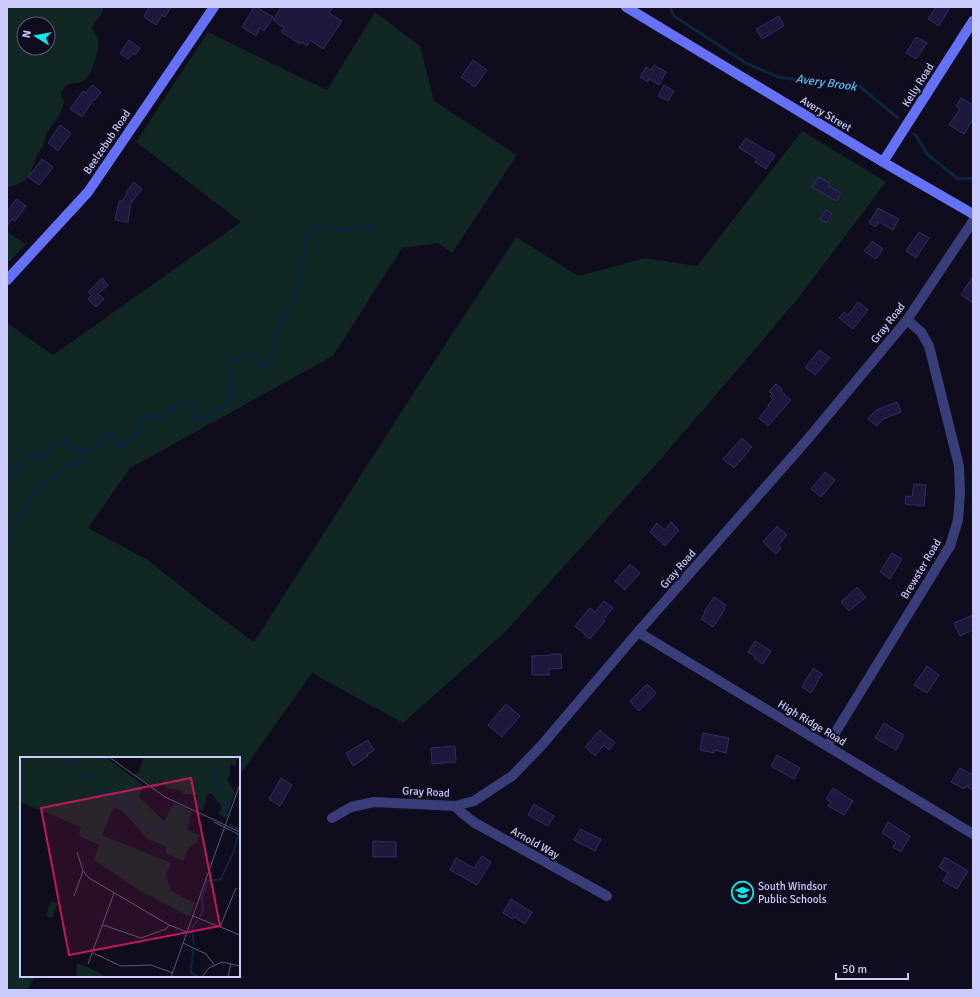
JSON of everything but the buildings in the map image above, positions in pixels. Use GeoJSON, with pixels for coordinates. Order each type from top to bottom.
{"type":"FeatureCollection","features":[{"type":"Feature","properties":{"kind":"street","name":"Beelzebub Road"},"geometry":{"type":"LineString","coordinates":[[7,280],[88,192],[214,7]]}},
{"type":"Feature","properties":{"kind":"street","name":"Avery Street"},"geometry":{"type":"LineString","coordinates":[[626,7],[883,162],[973,214]]}},
{"type":"Feature","properties":{"kind":"street","name":"Kelly Road"},"geometry":{"type":"LineString","coordinates":[[883,162],[973,21]]}},
{"type":"Feature","properties":{"kind":"street","name":"Gray Road"},"geometry":{"type":"LineString","coordinates":[[332,818],[351,807],[374,802],[455,806],[474,801],[512,776],[541,746],[638,632],[807,440],[907,320],[973,221]]}},
{"type":"Feature","properties":{"kind":"street","name":"Brewster Road"},"geometry":{"type":"LineString","coordinates":[[827,746],[950,546],[958,520],[960,493],[959,466],[929,346],[921,332],[907,320]]}},
{"type":"Feature","properties":{"kind":"street","name":"High Ridge Road"},"geometry":{"type":"LineString","coordinates":[[638,632],[973,834]]}},
{"type":"Feature","properties":{"kind":"street","name":"Arnold Way"},"geometry":{"type":"LineString","coordinates":[[455,806],[475,823],[607,896]]}},
{"type":"Feature","properties":{"kind":"green space"},"geometry":{"type":"Polygon","coordinates":[[[7,7],[104,7],[102,13],[92,28],[98,37],[99,42],[91,72],[86,79],[78,83],[65,86],[63,89],[61,94],[64,101],[63,107],[46,134],[44,144],[36,157],[30,175],[26,180],[7,188],[7,7]]]}},
{"type":"Feature","properties":{"kind":"green space"},"geometry":{"type":"Polygon","coordinates":[[[375,12],[420,46],[434,101],[517,155],[452,253],[438,243],[402,248],[333,356],[130,468],[88,528],[148,560],[208,608],[254,642],[411,397],[516,237],[578,276],[646,258],[697,266],[802,131],[886,182],[799,297],[657,463],[503,634],[403,723],[312,673],[240,775],[240,757],[20,757],[20,977],[35,977],[27,990],[7,990],[7,323],[53,355],[241,222],[136,142],[208,32],[327,90],[375,12]]]}},
{"type":"Feature","properties":{"kind":"green space"},"geometry":{"type":"Polygon","coordinates":[[[7,232],[26,244],[7,264],[7,232]]]}},
{"type":"Feature","properties":{"kind":"waterway","name":"Avery Brook"},"geometry":{"type":"LineString","coordinates":[[670,7],[674,16],[746,63],[778,77],[827,84],[858,85],[898,118]]}},
{"type":"Feature","properties":{"kind":"waterway","name":"Avery Brook"},"geometry":{"type":"LineString","coordinates":[[914,134],[927,154],[958,179],[973,178]]}},
{"type":"Feature","properties":{"kind":"waterway"},"geometry":{"type":"LineString","coordinates":[[7,477],[9,474],[17,472],[23,458],[28,455],[36,459],[65,439],[76,451],[100,447],[104,435],[112,437],[119,447],[124,445],[140,431],[142,417],[148,414],[157,419],[166,416],[167,410],[180,403],[192,404],[193,407],[190,414],[193,419],[200,417],[203,420],[210,416],[216,409],[225,406],[229,401],[229,394],[235,385],[229,375],[231,370],[228,363],[231,360],[239,361],[247,356],[251,356],[256,357],[261,367],[265,367],[274,351],[276,336],[294,299],[302,272],[305,251],[305,236],[311,228],[320,226],[339,230],[372,226]]}},
{"type":"Feature","properties":{"kind":"waterway"},"geometry":{"type":"LineString","coordinates":[[7,541],[19,514],[25,509],[37,485],[48,482],[70,465],[79,464],[84,461],[86,450]]}},
{"type":"Feature","properties":{"kind":"place","name":"South Windsor Public Schools"},"geometry":{"type":"Point","coordinates":[742,892]}}]}
